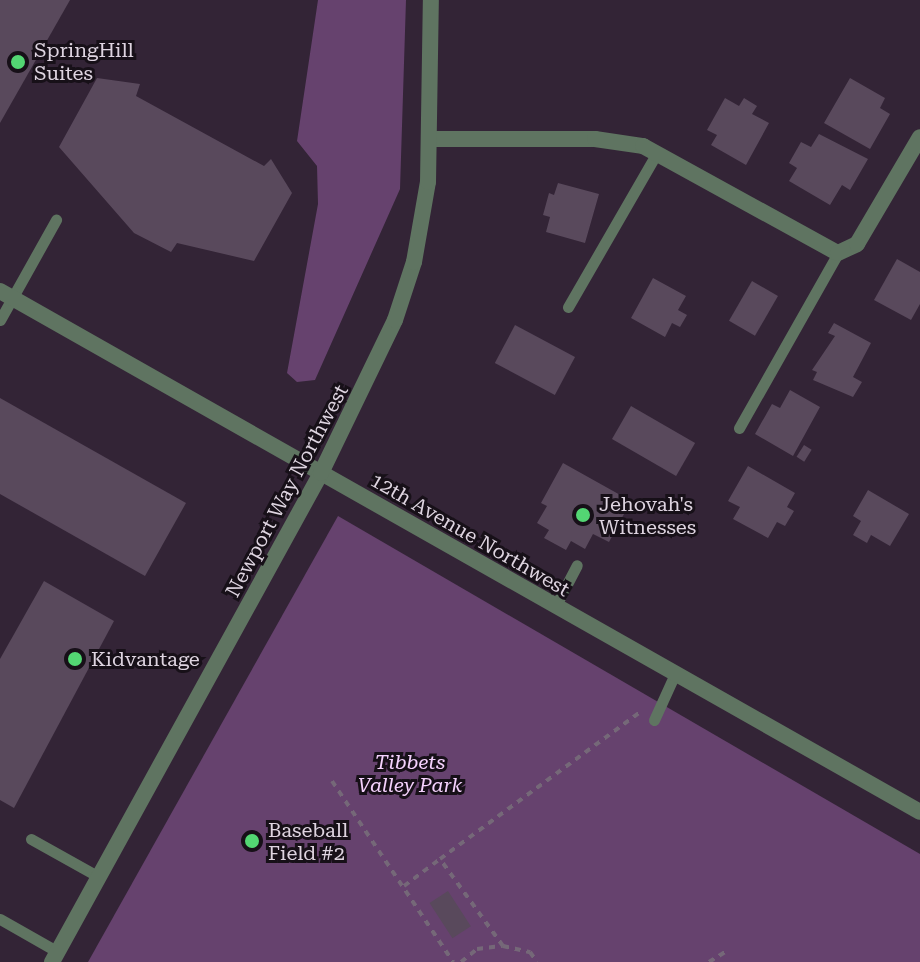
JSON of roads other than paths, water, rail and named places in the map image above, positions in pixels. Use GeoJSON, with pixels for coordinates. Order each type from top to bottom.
{"type":"FeatureCollection","features":[{"type":"Feature","properties":{"kind":"street","name":"Newport Way Northwest"},"geometry":{"type":"LineString","coordinates":[[55,957],[321,473],[379,358],[406,292],[425,208],[430,139],[431,0]]}},
{"type":"Feature","properties":{"kind":"street"},"geometry":{"type":"LineString","coordinates":[[430,139],[595,139],[626,142],[657,153],[838,253],[857,244],[920,137]]}},
{"type":"Feature","properties":{"kind":"street","name":"12th Avenue Northwest"},"geometry":{"type":"LineString","coordinates":[[6,294],[920,812]]}},
{"type":"Feature","properties":{"kind":"lane"},"geometry":{"type":"LineString","coordinates":[[568,307],[657,153]]}},
{"type":"Feature","properties":{"kind":"lane"},"geometry":{"type":"LineString","coordinates":[[0,320],[6,294],[56,220]]}},
{"type":"Feature","properties":{"kind":"lane"},"geometry":{"type":"LineString","coordinates":[[739,428],[838,253]]}},
{"type":"Feature","properties":{"kind":"lane"},"geometry":{"type":"LineString","coordinates":[[555,607],[577,565]]}},
{"type":"Feature","properties":{"kind":"lane"},"geometry":{"type":"LineString","coordinates":[[654,720],[675,674]]}},
{"type":"Feature","properties":{"kind":"lane"},"geometry":{"type":"LineString","coordinates":[[31,839],[99,877]]}},
{"type":"Feature","properties":{"kind":"lane"},"geometry":{"type":"LineString","coordinates":[[0,919],[55,957]]}},
{"type":"Feature","properties":{"kind":"place","name":"SpringHill Suites"},"geometry":{"type":"Point","coordinates":[18,62]}},
{"type":"Feature","properties":{"kind":"place","name":"Jehovah's Witnesses"},"geometry":{"type":"Point","coordinates":[583,515]}},
{"type":"Feature","properties":{"kind":"place","name":"Kidvantage"},"geometry":{"type":"Point","coordinates":[75,659]}},
{"type":"Feature","properties":{"kind":"place","name":"Baseball Field #2"},"geometry":{"type":"Point","coordinates":[252,841]}},
{"type":"Feature","properties":{"kind":"park label","name":"Tibbets Valley Park"},"geometry":{"type":"Point","coordinates":[410,774]}}]}
